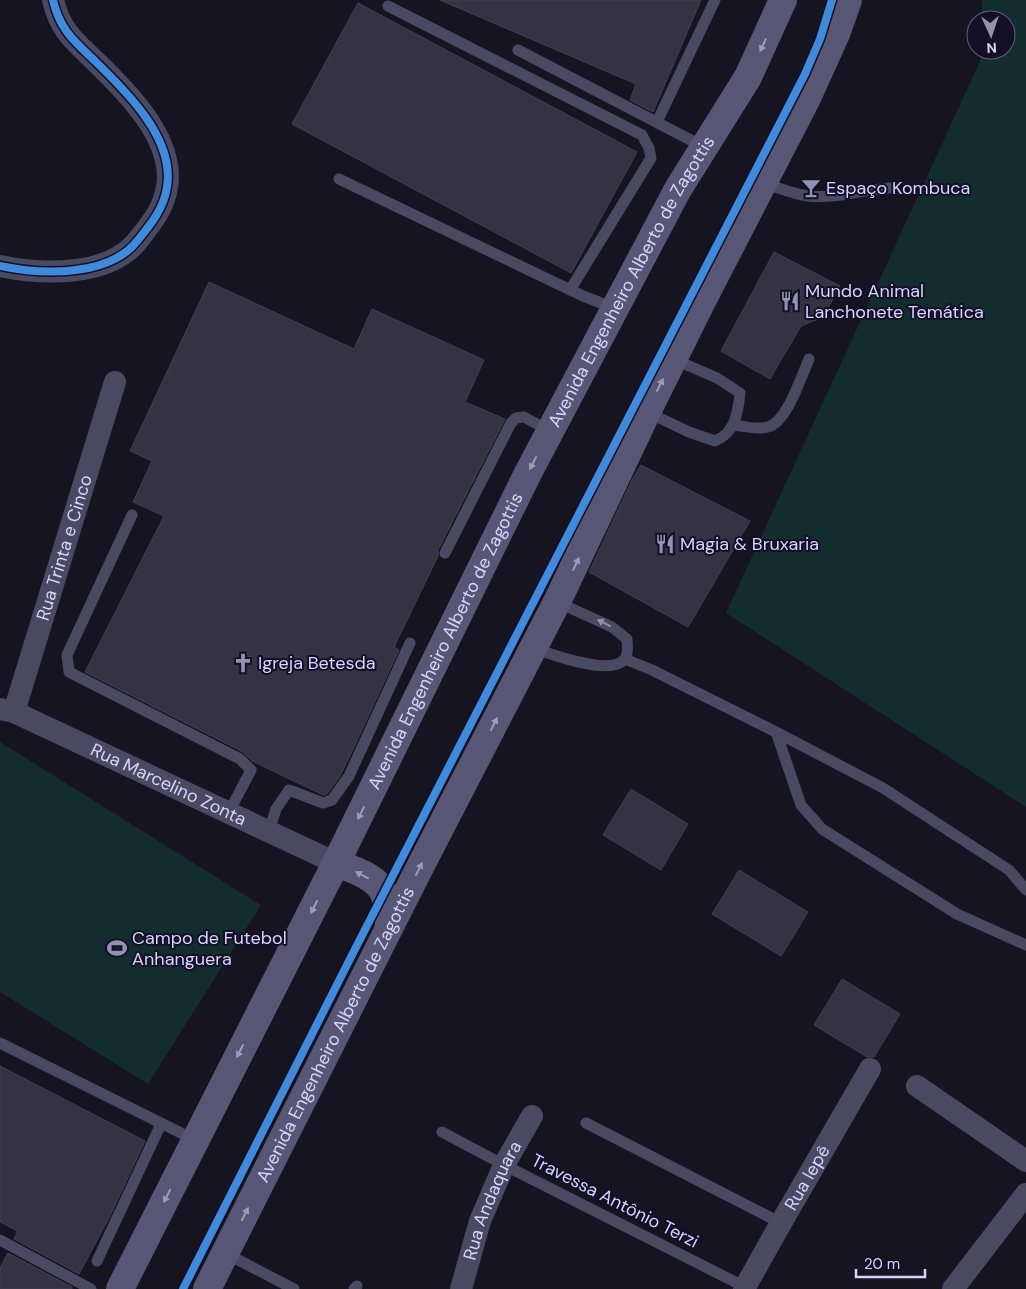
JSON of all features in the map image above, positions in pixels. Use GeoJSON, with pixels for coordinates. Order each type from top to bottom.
{"type":"FeatureCollection","features":[{"type":"Feature","properties":{"kind":"main road","name":"Avenida Engenheiro Alberto de Zagottis"},"geometry":{"type":"LineString","coordinates":[[120,1289],[336,863],[550,432],[678,188],[748,77],[783,0]]}},
{"type":"Feature","properties":{"kind":"main road","name":"Avenida Engenheiro Alberto de Zagottis"},"geometry":{"type":"LineString","coordinates":[[207,1289],[558,602],[673,359],[807,98],[836,34],[848,0]]}},
{"type":"Feature","properties":{"kind":"main road"},"geometry":{"type":"LineString","coordinates":[[336,863],[367,877],[376,884],[384,894],[390,928]]}},
{"type":"Feature","properties":{"kind":"street"},"geometry":{"type":"LineString","coordinates":[[0,266],[60,272],[106,264],[132,248],[156,217],[167,188],[168,167],[162,144],[141,110],[96,62],[75,43],[60,22],[53,0]]}},
{"type":"Feature","properties":{"kind":"street","name":"Rua Trinta e Cinco"},"geometry":{"type":"LineString","coordinates":[[7,711],[115,382]]}},
{"type":"Feature","properties":{"kind":"street","name":"Rua Marcelino Zonta"},"geometry":{"type":"LineString","coordinates":[[7,711],[336,863]]}},
{"type":"Feature","properties":{"kind":"street","name":"Rua Iepê"},"geometry":{"type":"LineString","coordinates":[[745,1288],[870,1069]]}},
{"type":"Feature","properties":{"kind":"street"},"geometry":{"type":"LineString","coordinates":[[917,1086],[1026,1161]]}},
{"type":"Feature","properties":{"kind":"street","name":"Rua Andaquara"},"geometry":{"type":"LineString","coordinates":[[461,1289],[480,1221],[504,1165],[532,1116]]}},
{"type":"Feature","properties":{"kind":"street"},"geometry":{"type":"LineString","coordinates":[[953,1289],[1026,1194]]}},
{"type":"Feature","properties":{"kind":"lane"},"geometry":{"type":"LineString","coordinates":[[658,122],[715,0]]}},
{"type":"Feature","properties":{"kind":"lane"},"geometry":{"type":"LineString","coordinates":[[388,6],[642,135],[649,148],[651,158],[570,290]]}},
{"type":"Feature","properties":{"kind":"lane"},"geometry":{"type":"LineString","coordinates":[[518,50],[704,147]]}},
{"type":"Feature","properties":{"kind":"lane"},"geometry":{"type":"LineString","coordinates":[[339,179],[570,290],[614,308]]}},
{"type":"Feature","properties":{"kind":"lane"},"geometry":{"type":"LineString","coordinates":[[763,183],[808,196],[847,194],[870,189],[889,188]]}},
{"type":"Feature","properties":{"kind":"lane"},"geometry":{"type":"LineString","coordinates":[[647,412],[690,432],[715,441],[725,437],[733,425],[738,410],[740,393],[718,378],[673,359]]}},
{"type":"Feature","properties":{"kind":"lane"},"geometry":{"type":"LineString","coordinates":[[733,425],[752,428],[768,427],[778,422],[785,413],[809,359]]}},
{"type":"Feature","properties":{"kind":"lane"},"geometry":{"type":"LineString","coordinates":[[445,553],[511,423],[516,418],[524,417],[550,432]]}},
{"type":"Feature","properties":{"kind":"lane"},"geometry":{"type":"LineString","coordinates":[[132,514],[67,655],[69,672],[246,763],[251,770],[229,812]]}},
{"type":"Feature","properties":{"kind":"lane"},"geometry":{"type":"LineString","coordinates":[[533,648],[571,660],[601,666],[617,664],[625,659],[628,651],[627,639],[612,627],[558,602]]}},
{"type":"Feature","properties":{"kind":"lane"},"geometry":{"type":"LineString","coordinates":[[269,831],[276,809],[289,790],[324,803],[332,800],[349,776],[410,643]]}},
{"type":"Feature","properties":{"kind":"lane"},"geometry":{"type":"LineString","coordinates":[[625,659],[652,670],[883,788],[1009,870],[1026,890]]}},
{"type":"Feature","properties":{"kind":"lane"},"geometry":{"type":"LineString","coordinates":[[776,732],[801,804],[822,828],[957,914],[1026,944]]}},
{"type":"Feature","properties":{"kind":"lane"},"geometry":{"type":"LineString","coordinates":[[0,1043],[195,1140]]}},
{"type":"Feature","properties":{"kind":"lane"},"geometry":{"type":"LineString","coordinates":[[586,1123],[781,1223]]}},
{"type":"Feature","properties":{"kind":"lane"},"geometry":{"type":"LineString","coordinates":[[97,1261],[161,1124]]}},
{"type":"Feature","properties":{"kind":"lane","name":"Travessa Antônio Terzi"},"geometry":{"type":"LineString","coordinates":[[442,1132],[745,1288]]}},
{"type":"Feature","properties":{"kind":"lane"},"geometry":{"type":"LineString","coordinates":[[0,1240],[91,1289]]}},
{"type":"Feature","properties":{"kind":"lane"},"geometry":{"type":"LineString","coordinates":[[225,1253],[294,1289]]}},
{"type":"Feature","properties":{"kind":"green space"},"geometry":{"type":"Polygon","coordinates":[[[982,0],[1026,0],[1026,807],[726,613],[981,60],[1016,60],[1016,10],[982,10],[982,0]]]}},
{"type":"Feature","properties":{"kind":"green space","name":"Campo de Futebol Anhanguera"},"geometry":{"type":"Polygon","coordinates":[[[0,742],[261,905],[148,1084],[0,992],[0,742]]]}},
{"type":"Feature","properties":{"kind":"building"},"geometry":{"type":"Polygon","coordinates":[[[440,0],[701,0],[653,112],[630,100],[636,84],[440,0]]]}},
{"type":"Feature","properties":{"kind":"building"},"geometry":{"type":"Polygon","coordinates":[[[358,3],[637,152],[571,273],[292,124],[358,3]]]}},
{"type":"Feature","properties":{"kind":"building","name":"Mundo Animal Lanchonete Temática"},"geometry":{"type":"Polygon","coordinates":[[[774,252],[840,286],[823,317],[801,326],[770,379],[721,351],[774,252]]]}},
{"type":"Feature","properties":{"kind":"building"},"geometry":{"type":"Polygon","coordinates":[[[209,282],[354,349],[372,309],[484,360],[465,402],[505,419],[438,550],[438,556],[394,647],[399,650],[348,760],[340,776],[327,794],[323,795],[252,761],[243,752],[85,672],[164,516],[133,502],[152,461],[130,451],[209,282]]]}},
{"type":"Feature","properties":{"kind":"building","name":"Magia & Bruxaria"},"geometry":{"type":"Polygon","coordinates":[[[641,465],[750,521],[688,627],[589,572],[632,480],[641,465]]]}},
{"type":"Feature","properties":{"kind":"building"},"geometry":{"type":"Polygon","coordinates":[[[631,789],[688,824],[661,870],[603,835],[631,789]]]}},
{"type":"Feature","properties":{"kind":"building"},"geometry":{"type":"Polygon","coordinates":[[[739,870],[808,912],[781,956],[712,914],[739,870]]]}},
{"type":"Feature","properties":{"kind":"building"},"geometry":{"type":"Polygon","coordinates":[[[842,979],[900,1014],[874,1057],[867,1057],[814,1025],[842,979]]]}},
{"type":"Feature","properties":{"kind":"building"},"geometry":{"type":"Polygon","coordinates":[[[0,1066],[145,1141],[111,1214],[79,1274],[14,1239],[18,1231],[0,1222],[0,1066]]]}},
{"type":"Feature","properties":{"kind":"building"},"geometry":{"type":"Polygon","coordinates":[[[8,1253],[72,1287],[72,1289],[0,1289],[0,1268],[8,1253]]]}},
{"type":"Feature","properties":{"kind":"cycle path"},"geometry":{"type":"LineString","coordinates":[[0,266],[35,271],[55,271],[93,267],[111,261],[126,252],[148,228],[160,209],[167,187],[168,169],[164,151],[156,134],[146,118],[121,87],[69,34],[60,19],[53,0]]}},
{"type":"Feature","properties":{"kind":"cycle path"},"geometry":{"type":"LineString","coordinates":[[183,1289],[352,955],[805,74],[820,39],[832,0]]}},
{"type":"Feature","properties":{"kind":"place","name":"Espaço Kombuca"},"geometry":{"type":"Point","coordinates":[811,188]}},
{"type":"Feature","properties":{"kind":"place","name":"Mundo Animal Lanchonete Temática"},"geometry":{"type":"Point","coordinates":[790,301]}},
{"type":"Feature","properties":{"kind":"place","name":"Magia & Bruxaria"},"geometry":{"type":"Point","coordinates":[665,544]}},
{"type":"Feature","properties":{"kind":"place","name":"Igreja Betesda"},"geometry":{"type":"Point","coordinates":[243,663]}},
{"type":"Feature","properties":{"kind":"place","name":"Campo de Futebol Anhanguera"},"geometry":{"type":"Point","coordinates":[117,948]}}]}
